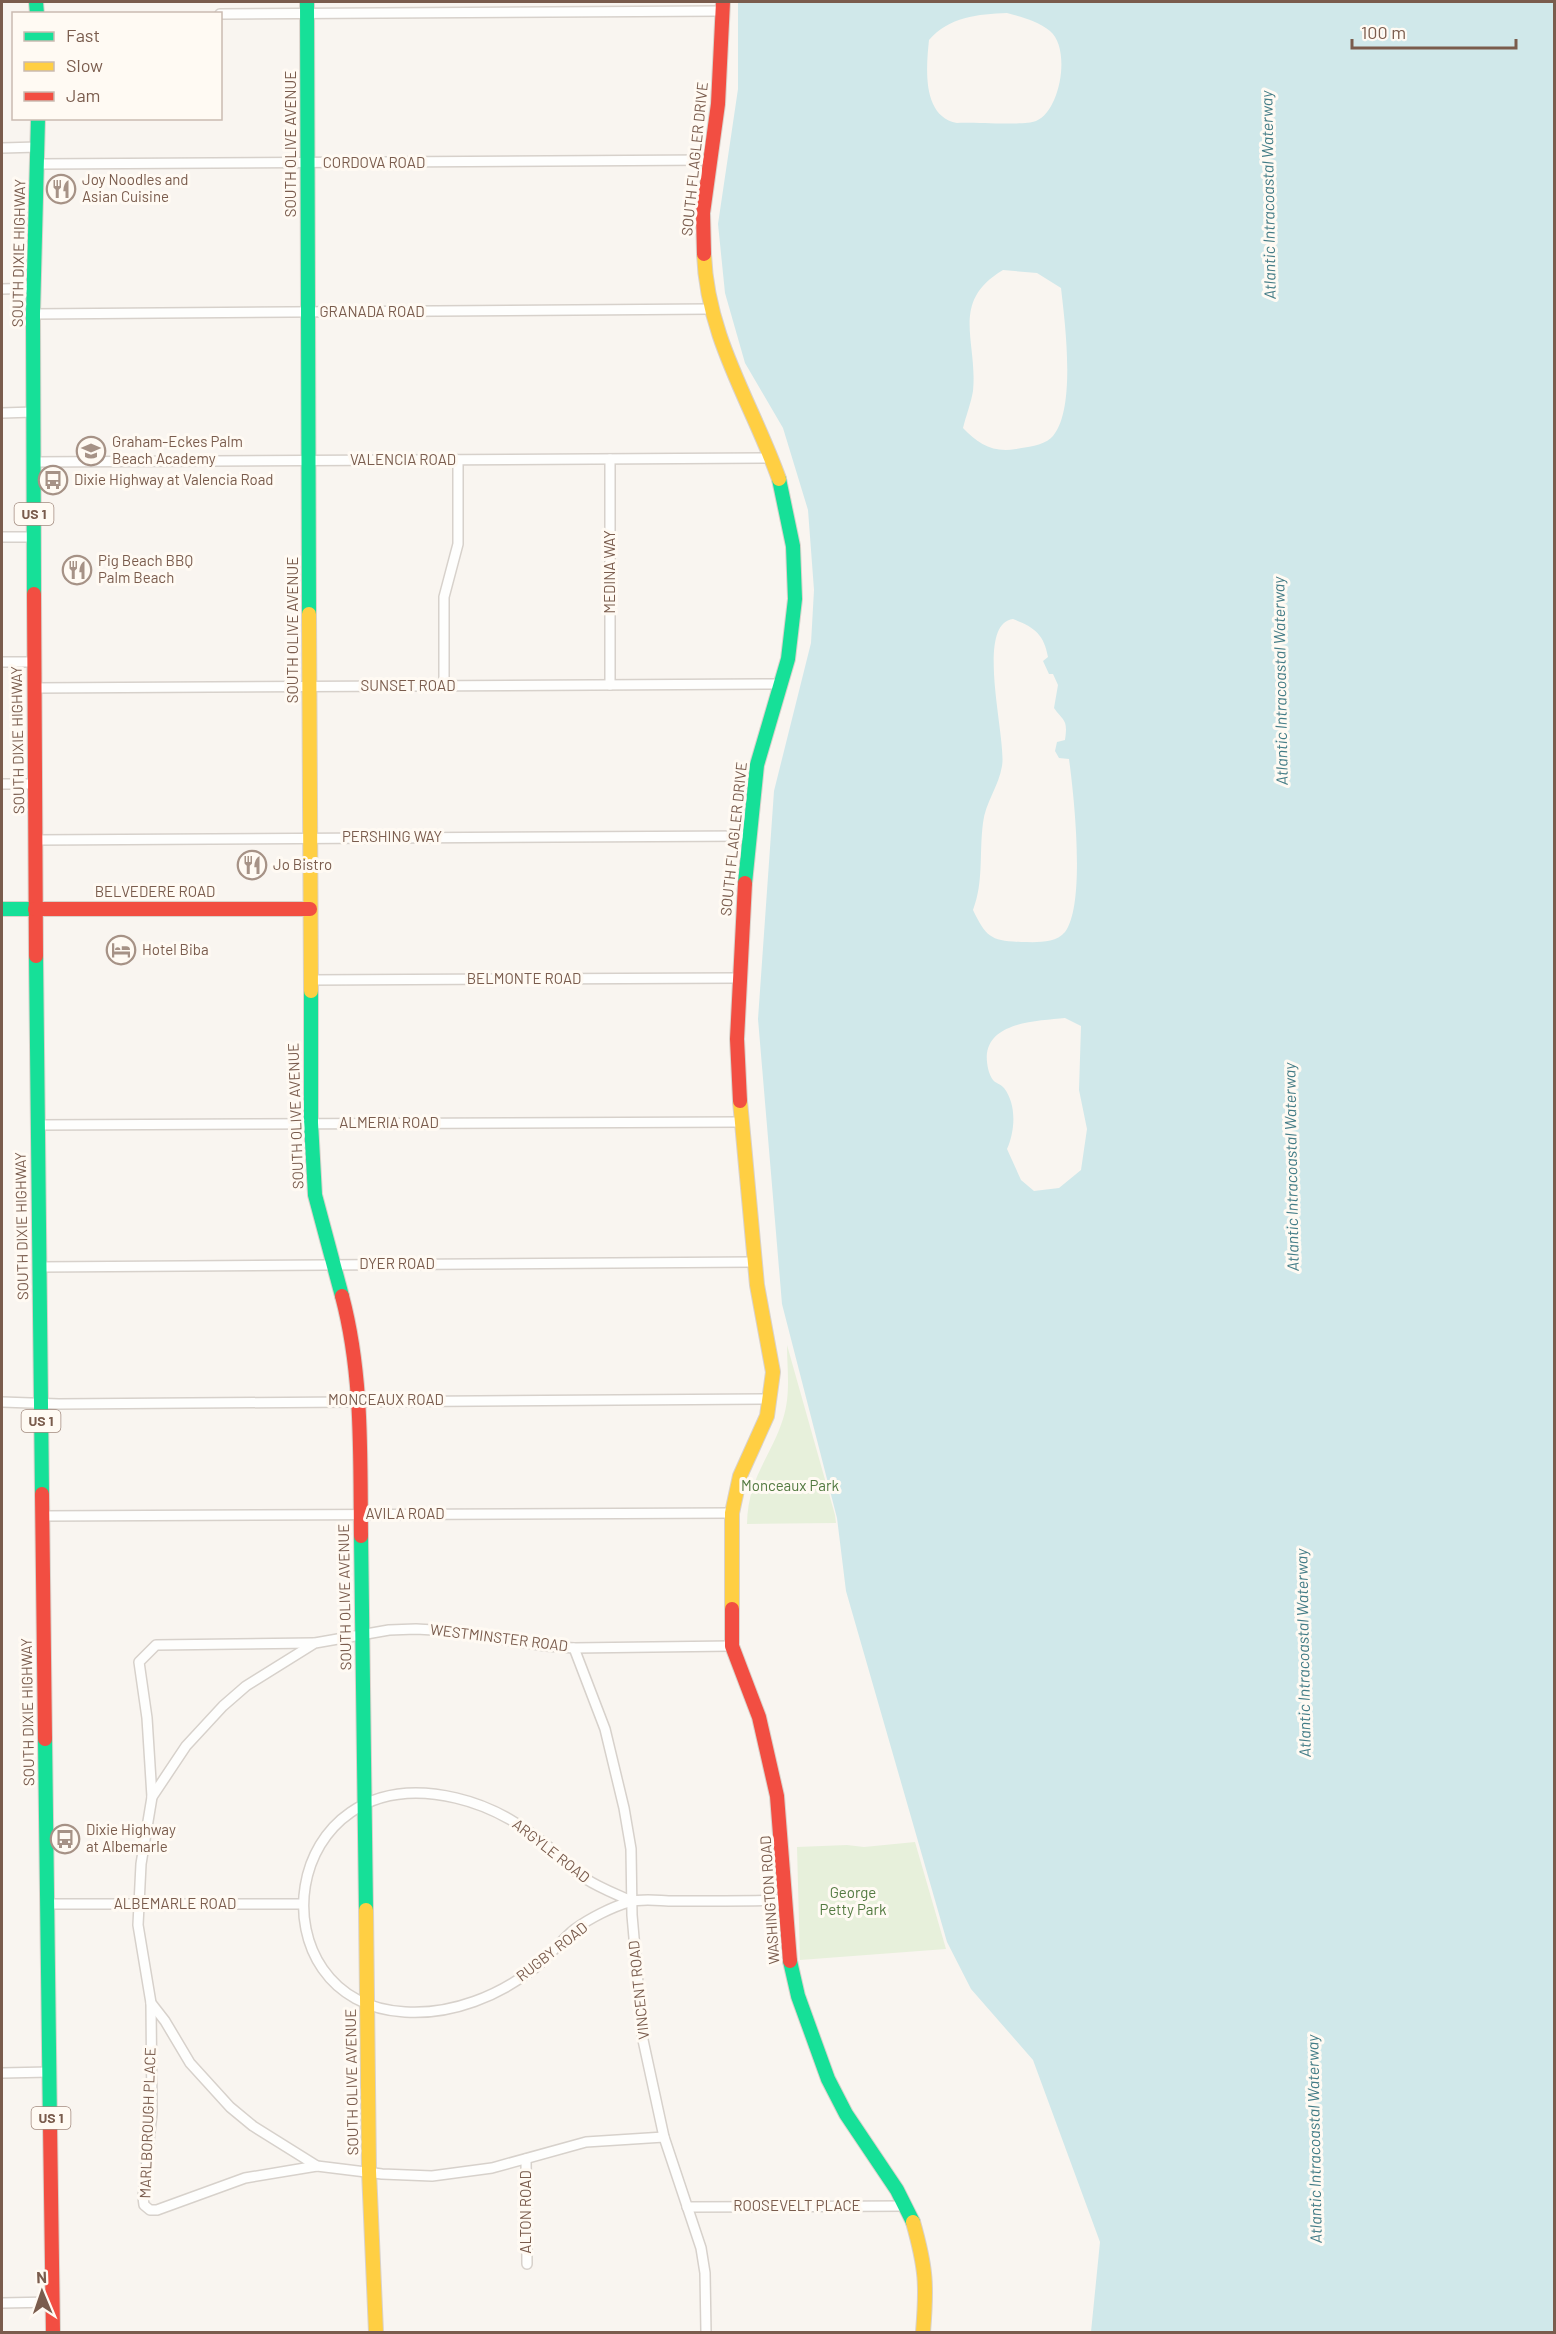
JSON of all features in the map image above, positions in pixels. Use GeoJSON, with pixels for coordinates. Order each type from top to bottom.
{"type":"FeatureCollection","features":[{"type":"Feature","properties":{"kind":"street"},"geometry":{"type":"LineString","coordinates":[[222,14],[308,8],[723,6]]}},
{"type":"Feature","properties":{"kind":"street","name":"SOUTH FLAGLER DRIVE"},"geometry":{"type":"LineString","coordinates":[[723,6],[718,104],[703,213],[702,246],[711,309],[727,361],[772,458],[788,513],[795,569],[793,629],[782,684],[757,765],[738,978],[737,1039],[741,1122],[754,1262],[771,1353],[771,1399],[764,1425],[740,1476],[732,1513]]}},
{"type":"Feature","properties":{"kind":"street","name":"SOUTH OLIVE AVENUE"},"geometry":{"type":"LineString","coordinates":[[308,8],[311,1124],[315,1195],[353,1341],[359,1400],[369,2171],[376,2332]]}},
{"type":"Feature","properties":{"kind":"street","name":"SOUTH DIXIE HIGHWAY"},"geometry":{"type":"LineString","coordinates":[[38,120],[33,314],[33,662],[53,2332]]}},
{"type":"Feature","properties":{"kind":"street"},"geometry":{"type":"LineString","coordinates":[[2,148],[38,147]]}},
{"type":"Feature","properties":{"kind":"street","name":"CORDOVA ROAD"},"geometry":{"type":"LineString","coordinates":[[38,164],[710,160]]}},
{"type":"Feature","properties":{"kind":"street"},"geometry":{"type":"LineString","coordinates":[[2,289],[34,288]]}},
{"type":"Feature","properties":{"kind":"street","name":"GRANADA ROAD"},"geometry":{"type":"LineString","coordinates":[[33,314],[711,309]]}},
{"type":"Feature","properties":{"kind":"street"},"geometry":{"type":"LineString","coordinates":[[2,413],[34,412]]}},
{"type":"Feature","properties":{"kind":"street","name":"VALENCIA ROAD"},"geometry":{"type":"LineString","coordinates":[[34,462],[772,458]]}},
{"type":"Feature","properties":{"kind":"street","name":"MEDINA WAY"},"geometry":{"type":"LineString","coordinates":[[610,459],[610,685]]}},
{"type":"Feature","properties":{"kind":"street"},"geometry":{"type":"LineString","coordinates":[[444,686],[444,597],[458,544],[458,460]]}},
{"type":"Feature","properties":{"kind":"street"},"geometry":{"type":"LineString","coordinates":[[2,537],[34,537]]}},
{"type":"Feature","properties":{"kind":"street"},"geometry":{"type":"LineString","coordinates":[[2,662],[33,662]]}},
{"type":"Feature","properties":{"kind":"street","name":"SUNSET ROAD"},"geometry":{"type":"LineString","coordinates":[[34,688],[782,684]]}},
{"type":"Feature","properties":{"kind":"street"},"geometry":{"type":"LineString","coordinates":[[2,784],[35,784]]}},
{"type":"Feature","properties":{"kind":"street","name":"PERSHING WAY"},"geometry":{"type":"LineString","coordinates":[[35,840],[749,836]]}},
{"type":"Feature","properties":{"kind":"street","name":"BELVEDERE ROAD"},"geometry":{"type":"LineString","coordinates":[[2,909],[310,909]]}},
{"type":"Feature","properties":{"kind":"street","name":"BELMONTE ROAD"},"geometry":{"type":"LineString","coordinates":[[310,980],[738,978]]}},
{"type":"Feature","properties":{"kind":"street","name":"ALMERIA ROAD"},"geometry":{"type":"LineString","coordinates":[[37,1125],[741,1122]]}},
{"type":"Feature","properties":{"kind":"street","name":"DYER ROAD"},"geometry":{"type":"LineString","coordinates":[[39,1267],[754,1262]]}},
{"type":"Feature","properties":{"kind":"street","name":"MONCEAUX ROAD"},"geometry":{"type":"LineString","coordinates":[[2,1402],[41,1404],[359,1400],[771,1399]]}},
{"type":"Feature","properties":{"kind":"street","name":"AVILA ROAD"},"geometry":{"type":"LineString","coordinates":[[42,1516],[732,1513]]}},
{"type":"Feature","properties":{"kind":"street","name":"WASHINGTON ROAD"},"geometry":{"type":"LineString","coordinates":[[732,1513],[732,1646],[759,1717],[777,1796],[791,1969],[817,2053],[846,2114],[906,2206],[925,2263],[927,2287],[923,2332]]}},
{"type":"Feature","properties":{"kind":"street","name":"WESTMINSTER ROAD"},"geometry":{"type":"LineString","coordinates":[[151,2004],[141,1949],[139,1905],[141,1864],[153,1797],[186,1746],[223,1706],[254,1680],[315,1643],[389,1630],[451,1631],[546,1646],[732,1646]]}},
{"type":"Feature","properties":{"kind":"street"},"geometry":{"type":"LineString","coordinates":[[153,1797],[147,1718],[139,1662],[149,1649],[164,1644],[214,1646],[315,1643]]}},
{"type":"Feature","properties":{"kind":"street","name":"VINCENT ROAD"},"geometry":{"type":"LineString","coordinates":[[574,1647],[606,1728],[615,1764],[631,1849],[631,1901],[643,2040],[664,2137],[701,2248],[705,2273],[706,2332]]}},
{"type":"Feature","properties":{"kind":"street","name":"ARGYLE ROAD"},"geometry":{"type":"LineString","coordinates":[[365,1802],[407,1793],[434,1793],[481,1804],[532,1833],[584,1878],[631,1901]]}},
{"type":"Feature","properties":{"kind":"street","name":"RUGBY ROAD"},"geometry":{"type":"LineString","coordinates":[[365,1802],[338,1823],[317,1849],[305,1880],[303,1904],[308,1937],[323,1967],[346,1991],[367,2003],[405,2012],[445,2009],[476,2000],[499,1990],[536,1967],[575,1930],[631,1901]]}},
{"type":"Feature","properties":{"kind":"street"},"geometry":{"type":"LineString","coordinates":[[631,1901],[785,1900]]}},
{"type":"Feature","properties":{"kind":"street","name":"ALBEMARLE ROAD"},"geometry":{"type":"LineString","coordinates":[[47,1904],[303,1904]]}},
{"type":"Feature","properties":{"kind":"street"},"geometry":{"type":"LineString","coordinates":[[151,2004],[165,2021],[190,2063],[230,2107],[253,2126],[317,2166],[432,2176],[492,2168],[586,2142],[664,2137]]}},
{"type":"Feature","properties":{"kind":"street","name":"MARLBOROUGH PLACE"},"geometry":{"type":"LineString","coordinates":[[151,2004],[152,2113],[142,2197],[144,2205],[150,2210],[157,2210],[245,2178],[317,2166]]}},
{"type":"Feature","properties":{"kind":"street"},"geometry":{"type":"LineString","coordinates":[[2,2073],[50,2072]]}},
{"type":"Feature","properties":{"kind":"street","name":"ALTON ROAD"},"geometry":{"type":"LineString","coordinates":[[526,2159],[527,2264]]}},
{"type":"Feature","properties":{"kind":"street","name":"ROOSEVELT PLACE"},"geometry":{"type":"LineString","coordinates":[[687,2207],[906,2206]]}},
{"type":"Feature","properties":{"kind":"street"},"geometry":{"type":"LineString","coordinates":[[2,2303],[53,2302]]}},
{"type":"Feature","properties":{"kind":"green space","name":"Monceaux Park"},"geometry":{"type":"Polygon","coordinates":[[[787,1345],[836,1523],[747,1524],[748,1508],[755,1481],[783,1419],[788,1382],[787,1345]]]}},
{"type":"Feature","properties":{"kind":"green space","name":"George Petty Park"},"geometry":{"type":"Polygon","coordinates":[[[915,1842],[946,1949],[800,1960],[797,1847],[847,1845],[864,1847],[915,1842]]]}},
{"type":"Feature","properties":{"kind":"water","name":"Atlantic Intracoastal Waterway"},"geometry":{"type":"Polygon","coordinates":[[[738,2],[1554,2],[1554,2332],[1091,2332],[1100,2242],[1033,2060],[971,1989],[947,1942],[846,1591],[837,1518],[782,1304],[758,1019],[774,791],[811,643],[814,590],[808,510],[783,428],[745,363],[725,293],[718,224],[738,89],[738,2]],[[1007,13],[965,18],[946,26],[929,40],[927,77],[929,90],[937,111],[946,119],[957,123],[1030,122],[1045,115],[1052,105],[1057,93],[1061,64],[1056,39],[1050,31],[1035,22],[1007,13]],[[1003,270],[986,282],[976,295],[971,309],[973,391],[963,428],[980,443],[1000,450],[1030,447],[1051,438],[1059,426],[1064,409],[1067,367],[1061,288],[1037,273],[1003,270]],[[1013,619],[1002,626],[996,640],[994,661],[1002,766],[984,816],[980,878],[973,910],[986,932],[996,939],[1044,942],[1056,939],[1065,932],[1071,918],[1075,898],[1077,849],[1069,759],[1059,758],[1055,751],[1057,742],[1065,740],[1066,728],[1063,719],[1054,708],[1058,685],[1053,674],[1049,674],[1043,661],[1048,657],[1041,637],[1032,628],[1013,619]],[[1065,1018],[1030,1022],[998,1034],[991,1042],[987,1053],[987,1063],[994,1081],[1004,1088],[1008,1095],[1013,1110],[1012,1134],[1007,1149],[1021,1180],[1034,1191],[1059,1188],[1081,1170],[1087,1129],[1079,1090],[1081,1026],[1065,1018]]]}},
{"type":"Feature","properties":{"kind":"traffic: fast"},"geometry":{"type":"LineString","coordinates":[[36,2],[37,12]]}},
{"type":"Feature","properties":{"kind":"traffic: fast"},"geometry":{"type":"LineString","coordinates":[[307,2],[309,614]]}},
{"type":"Feature","properties":{"kind":"traffic: fast"},"geometry":{"type":"LineString","coordinates":[[34,594],[33,314],[38,120]]}},
{"type":"Feature","properties":{"kind":"traffic: fast"},"geometry":{"type":"LineString","coordinates":[[745,883],[757,765],[788,659],[795,599],[793,546],[779,479]]}},
{"type":"Feature","properties":{"kind":"traffic: fast"},"geometry":{"type":"LineString","coordinates":[[2,909],[35,909]]}},
{"type":"Feature","properties":{"kind":"traffic: fast"},"geometry":{"type":"LineString","coordinates":[[36,956],[42,1494]]}},
{"type":"Feature","properties":{"kind":"traffic: fast"},"geometry":{"type":"LineString","coordinates":[[311,991],[311,1123],[315,1195],[342,1296]]}},
{"type":"Feature","properties":{"kind":"traffic: fast"},"geometry":{"type":"LineString","coordinates":[[361,1536],[366,1910]]}},
{"type":"Feature","properties":{"kind":"traffic: fast"},"geometry":{"type":"LineString","coordinates":[[45,1739],[50,2125]]}},
{"type":"Feature","properties":{"kind":"traffic: fast"},"geometry":{"type":"LineString","coordinates":[[790,1961],[798,1996],[828,2079],[846,2114],[897,2190],[913,2222]]}},
{"type":"Feature","properties":{"kind":"traffic: slow"},"geometry":{"type":"LineString","coordinates":[[704,254],[707,285],[722,342],[779,479]]}},
{"type":"Feature","properties":{"kind":"traffic: slow"},"geometry":{"type":"LineString","coordinates":[[309,614],[311,991]]}},
{"type":"Feature","properties":{"kind":"traffic: slow"},"geometry":{"type":"LineString","coordinates":[[732,1609],[732,1513],[740,1476],[767,1416],[773,1372],[757,1285],[740,1101]]}},
{"type":"Feature","properties":{"kind":"traffic: slow"},"geometry":{"type":"LineString","coordinates":[[366,1910],[369,2171],[376,2332]]}},
{"type":"Feature","properties":{"kind":"traffic: slow"},"geometry":{"type":"LineString","coordinates":[[913,2222],[921,2252],[924,2277],[923,2332]]}},
{"type":"Feature","properties":{"kind":"traffic: jam"},"geometry":{"type":"LineString","coordinates":[[704,254],[703,213],[718,104],[723,2]]}},
{"type":"Feature","properties":{"kind":"traffic: jam"},"geometry":{"type":"LineString","coordinates":[[34,594],[36,956]]}},
{"type":"Feature","properties":{"kind":"traffic: jam"},"geometry":{"type":"LineString","coordinates":[[740,1101],[737,1039],[745,883]]}},
{"type":"Feature","properties":{"kind":"traffic: jam"},"geometry":{"type":"LineString","coordinates":[[35,909],[310,909]]}},
{"type":"Feature","properties":{"kind":"traffic: jam"},"geometry":{"type":"LineString","coordinates":[[342,1296],[349,1326],[357,1386],[361,1536]]}},
{"type":"Feature","properties":{"kind":"traffic: jam"},"geometry":{"type":"LineString","coordinates":[[42,1494],[45,1739]]}},
{"type":"Feature","properties":{"kind":"traffic: jam"},"geometry":{"type":"LineString","coordinates":[[732,1609],[732,1646],[759,1717],[777,1796],[790,1961]]}},
{"type":"Feature","properties":{"kind":"traffic: jam"},"geometry":{"type":"LineString","coordinates":[[50,2125],[53,2332]]}},
{"type":"Feature","properties":{"kind":"place","name":"Joy Noodles and Asian Cuisine"},"geometry":{"type":"Point","coordinates":[61,189]}},
{"type":"Feature","properties":{"kind":"place","name":"Graham-Eckes Palm Beach Academy"},"geometry":{"type":"Point","coordinates":[91,451]}},
{"type":"Feature","properties":{"kind":"place","name":"Dixie Highway at Valencia Road"},"geometry":{"type":"Point","coordinates":[53,480]}},
{"type":"Feature","properties":{"kind":"place","name":"Pig Beach BBQ Palm Beach"},"geometry":{"type":"Point","coordinates":[77,570]}},
{"type":"Feature","properties":{"kind":"place","name":"Jo Bistro"},"geometry":{"type":"Point","coordinates":[252,865]}},
{"type":"Feature","properties":{"kind":"place","name":"Hotel Biba"},"geometry":{"type":"Point","coordinates":[121,950]}},
{"type":"Feature","properties":{"kind":"place","name":"Dixie Highway at Albemarle"},"geometry":{"type":"Point","coordinates":[65,1839]}}]}
